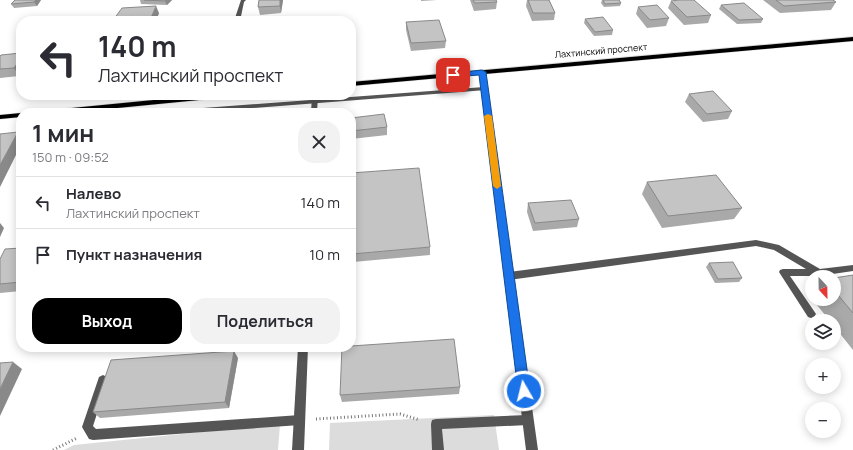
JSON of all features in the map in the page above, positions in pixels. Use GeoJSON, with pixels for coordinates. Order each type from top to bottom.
{"type":"FeatureCollection","features":[{"type":"Feature","properties":{"kind":"main road","name":"Лахтинский проспект"},"geometry":{"type":"LineString","coordinates":[[356,84],[853,40]]}},
{"type":"Feature","properties":{"kind":"main road"},"geometry":{"type":"LineString","coordinates":[[92,108],[173,100]]}},
{"type":"Feature","properties":{"kind":"main road"},"geometry":{"type":"LineString","coordinates":[[0,117],[16,115]]}},
{"type":"Feature","properties":{"kind":"street"},"geometry":{"type":"LineString","coordinates":[[238,16],[242,2],[244,0]]}},
{"type":"Feature","properties":{"kind":"street"},"geometry":{"type":"LineString","coordinates":[[482,72],[532,450]]}},
{"type":"Feature","properties":{"kind":"street"},"geometry":{"type":"LineString","coordinates":[[356,100],[484,89]]}},
{"type":"Feature","properties":{"kind":"street"},"geometry":{"type":"LineString","coordinates":[[314,100],[314,108]]}},
{"type":"Feature","properties":{"kind":"street"},"geometry":{"type":"LineString","coordinates":[[238,108],[350,100]]}},
{"type":"Feature","properties":{"kind":"street"},"geometry":{"type":"LineString","coordinates":[[509,276],[756,243],[776,247],[814,270]]}},
{"type":"Feature","properties":{"kind":"street"},"geometry":{"type":"LineString","coordinates":[[839,270],[853,268]]}},
{"type":"Feature","properties":{"kind":"street"},"geometry":{"type":"LineString","coordinates":[[805,273],[783,272],[805,305]]}},
{"type":"Feature","properties":{"kind":"street"},"geometry":{"type":"LineString","coordinates":[[806,306],[811,314]]}},
{"type":"Feature","properties":{"kind":"street"},"geometry":{"type":"LineString","coordinates":[[298,450],[303,352]]}},
{"type":"Feature","properties":{"kind":"street"},"geometry":{"type":"LineString","coordinates":[[103,380],[87,427],[93,435],[300,420]]}},
{"type":"Feature","properties":{"kind":"street"},"geometry":{"type":"LineString","coordinates":[[438,450],[436,424],[528,420]]}},
{"type":"Feature","properties":{"kind":"path"},"geometry":{"type":"LineString","coordinates":[[300,420],[400,414],[436,424]]}},
{"type":"Feature","properties":{"kind":"path"},"geometry":{"type":"LineString","coordinates":[[53,450],[73,439],[93,435]]}},
{"type":"Feature","properties":{"kind":"shaded area"},"geometry":{"type":"Polygon","coordinates":[[[494,415],[499,450],[329,450],[330,423],[494,415]]]}},
{"type":"Feature","properties":{"kind":"shaded area"},"geometry":{"type":"Polygon","coordinates":[[[280,424],[278,450],[64,450],[74,445],[280,424]]]}},
{"type":"Feature","properties":{"kind":"building"},"geometry":{"type":"Polygon","coordinates":[[[15,0],[36,0],[34,2],[11,4],[15,0]]]}},
{"type":"Feature","properties":{"kind":"building"},"geometry":{"type":"Polygon","coordinates":[[[144,0],[166,0],[165,1],[144,0]]]}},
{"type":"Feature","properties":{"kind":"building"},"geometry":{"type":"Polygon","coordinates":[[[259,0],[280,0],[280,6],[258,7],[259,0]]]}},
{"type":"Feature","properties":{"kind":"building"},"geometry":{"type":"Polygon","coordinates":[[[473,0],[496,0],[497,2],[475,3],[473,0]]]}},
{"type":"Feature","properties":{"kind":"building"},"geometry":{"type":"Polygon","coordinates":[[[528,0],[549,0],[555,13],[533,13],[528,0]]]}},
{"type":"Feature","properties":{"kind":"building"},"geometry":{"type":"Polygon","coordinates":[[[603,0],[619,0],[621,3],[605,4],[603,0]]]}},
{"type":"Feature","properties":{"kind":"building"},"geometry":{"type":"Polygon","coordinates":[[[694,0],[711,15],[687,17],[671,1],[694,0]]]}},
{"type":"Feature","properties":{"kind":"building"},"geometry":{"type":"Polygon","coordinates":[[[776,0],[833,0],[836,2],[784,6],[776,0]]]}},
{"type":"Feature","properties":{"kind":"building"},"geometry":{"type":"Polygon","coordinates":[[[744,3],[763,19],[739,20],[721,5],[744,3]]]}},
{"type":"Feature","properties":{"kind":"building"},"geometry":{"type":"Polygon","coordinates":[[[657,5],[669,18],[650,20],[638,7],[657,5]]]}},
{"type":"Feature","properties":{"kind":"building"},"geometry":{"type":"Polygon","coordinates":[[[156,6],[152,16],[116,16],[122,8],[156,6]]]}},
{"type":"Feature","properties":{"kind":"building"},"geometry":{"type":"Polygon","coordinates":[[[603,17],[613,30],[595,32],[585,19],[603,17]]]}},
{"type":"Feature","properties":{"kind":"building"},"geometry":{"type":"Polygon","coordinates":[[[439,20],[446,41],[411,43],[406,22],[439,20]]]}},
{"type":"Feature","properties":{"kind":"building"},"geometry":{"type":"Polygon","coordinates":[[[16,54],[16,65],[14,68],[0,69],[1,55],[16,54]]]}},
{"type":"Feature","properties":{"kind":"building"},"geometry":{"type":"Polygon","coordinates":[[[713,91],[732,111],[707,114],[689,94],[713,91]]]}},
{"type":"Feature","properties":{"kind":"building"},"geometry":{"type":"Polygon","coordinates":[[[384,114],[387,127],[356,130],[356,117],[384,114]]]}},
{"type":"Feature","properties":{"kind":"building"},"geometry":{"type":"Polygon","coordinates":[[[16,132],[16,136],[0,165],[0,134],[16,132]]]}},
{"type":"Feature","properties":{"kind":"building"},"geometry":{"type":"Polygon","coordinates":[[[419,168],[430,247],[356,254],[356,173],[419,168]]]}},
{"type":"Feature","properties":{"kind":"building"},"geometry":{"type":"Polygon","coordinates":[[[716,175],[742,208],[668,216],[647,182],[716,175]]]}},
{"type":"Feature","properties":{"kind":"building"},"geometry":{"type":"Polygon","coordinates":[[[571,200],[579,219],[535,223],[528,203],[571,200]]]}},
{"type":"Feature","properties":{"kind":"building"},"geometry":{"type":"Polygon","coordinates":[[[16,248],[16,282],[0,284],[0,259],[5,249],[16,248]]]}},
{"type":"Feature","properties":{"kind":"building"},"geometry":{"type":"Polygon","coordinates":[[[733,262],[742,278],[718,279],[709,263],[733,262]]]}},
{"type":"Feature","properties":{"kind":"building"},"geometry":{"type":"Polygon","coordinates":[[[853,275],[853,313],[841,298],[841,277],[853,275]]]}},
{"type":"Feature","properties":{"kind":"building"},"geometry":{"type":"Polygon","coordinates":[[[454,339],[460,387],[340,395],[342,352],[356,352],[356,346],[454,339]]]}},
{"type":"Feature","properties":{"kind":"building"},"geometry":{"type":"Polygon","coordinates":[[[234,352],[225,402],[93,412],[111,360],[234,352]]]}},
{"type":"Feature","properties":{"kind":"building"},"geometry":{"type":"Polygon","coordinates":[[[13,362],[0,389],[0,363],[13,362]]]}},
{"type":"Feature","properties":{"kind":"slow traffic"},"geometry":{"type":"LineString","coordinates":[[488,116],[497,186]]}},
{"type":"Feature","properties":{"kind":"route"},"geometry":{"type":"LineString","coordinates":[[453,75],[482,72],[524,391]]}}]}
